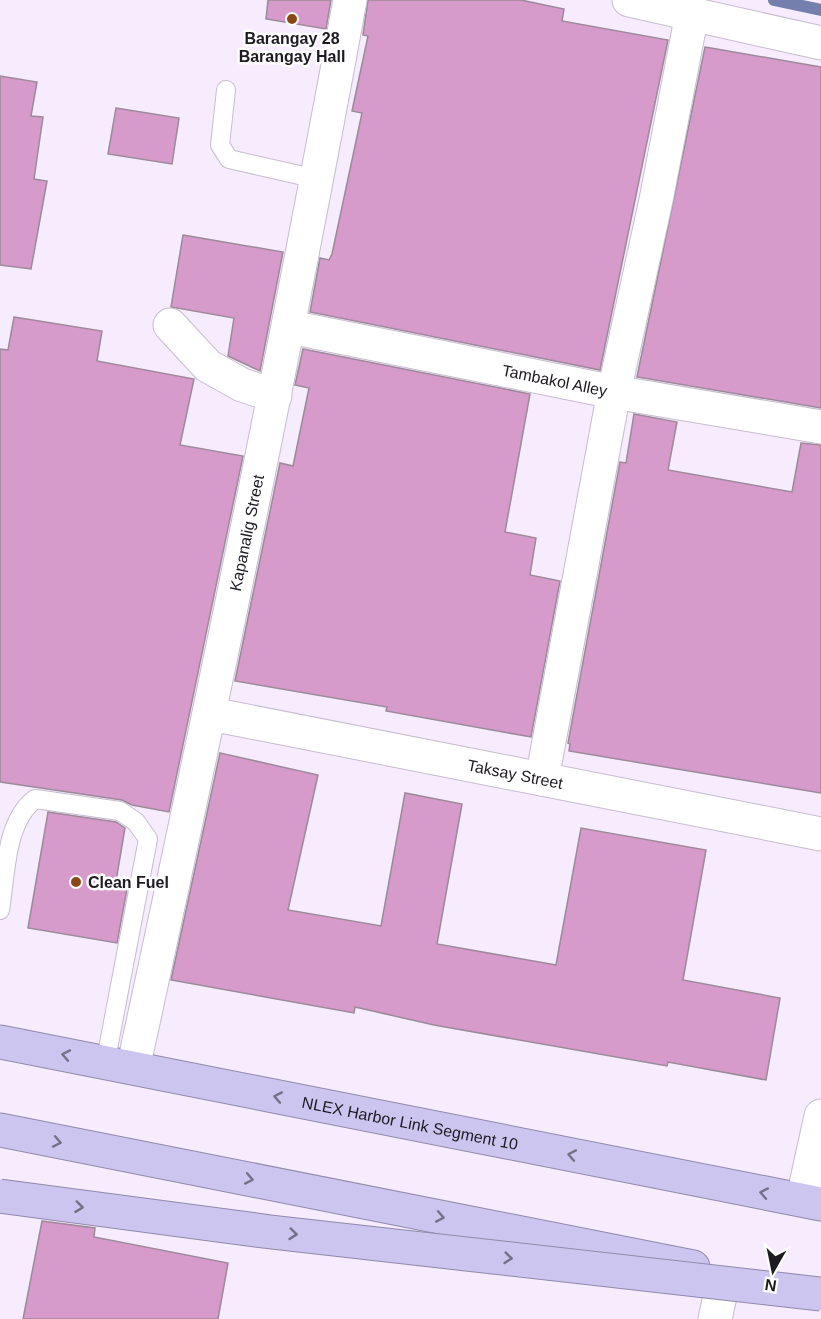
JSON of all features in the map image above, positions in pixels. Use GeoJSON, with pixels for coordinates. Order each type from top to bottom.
{"type":"FeatureCollection","features":[{"type":"Feature","properties":{"kind":"highway","name":"NLEX Harbor Link Segment 10"},"geometry":{"type":"LineString","coordinates":[[0,1042],[813,1196]]}},
{"type":"Feature","properties":{"kind":"highway"},"geometry":{"type":"LineString","coordinates":[[0,1130],[821,1293]]}},
{"type":"Feature","properties":{"kind":"highway"},"geometry":{"type":"LineString","coordinates":[[0,1196],[271,1232],[821,1293]]}},
{"type":"Feature","properties":{"kind":"street","name":"Kapanalig Street"},"geometry":{"type":"LineString","coordinates":[[120,1061],[146,935],[210,714],[290,327],[350,0]]}},
{"type":"Feature","properties":{"kind":"street"},"geometry":{"type":"LineString","coordinates":[[629,0],[821,43]]}},
{"type":"Feature","properties":{"kind":"street"},"geometry":{"type":"LineString","coordinates":[[542,779],[614,392],[656,200],[692,14]]}},
{"type":"Feature","properties":{"kind":"street"},"geometry":{"type":"LineString","coordinates":[[170,325],[208,366],[242,385],[275,396]]}},
{"type":"Feature","properties":{"kind":"street","name":"Tambakol Alley"},"geometry":{"type":"LineString","coordinates":[[290,327],[614,392],[821,428]]}},
{"type":"Feature","properties":{"kind":"street","name":"Taksay Street"},"geometry":{"type":"LineString","coordinates":[[210,714],[821,834]]}},
{"type":"Feature","properties":{"kind":"street"},"geometry":{"type":"LineString","coordinates":[[813,1196],[821,1116]]}},
{"type":"Feature","properties":{"kind":"street"},"geometry":{"type":"LineString","coordinates":[[714,1319],[722,1287]]}},
{"type":"Feature","properties":{"kind":"lane"},"geometry":{"type":"LineString","coordinates":[[226,90],[220,145],[228,159],[317,179]]}},
{"type":"Feature","properties":{"kind":"lane"},"geometry":{"type":"LineString","coordinates":[[0,910],[15,827],[23,808],[35,799],[120,811],[136,822],[148,839],[146,935]]}},
{"type":"Feature","properties":{"kind":"building","name":"Barangay 28 Barangay Hall"},"geometry":{"type":"Polygon","coordinates":[[[268,0],[331,0],[326,29],[266,19],[268,0]]]}},
{"type":"Feature","properties":{"kind":"building"},"geometry":{"type":"Polygon","coordinates":[[[368,0],[521,0],[564,9],[562,21],[668,40],[600,370],[310,312],[320,258],[329,260],[332,254],[362,113],[352,111],[368,36],[363,35],[368,0]]]}},
{"type":"Feature","properties":{"kind":"building"},"geometry":{"type":"Polygon","coordinates":[[[705,47],[821,67],[821,408],[637,377],[705,47]]]}},
{"type":"Feature","properties":{"kind":"building"},"geometry":{"type":"Polygon","coordinates":[[[0,76],[37,82],[31,116],[43,117],[34,179],[47,181],[31,269],[0,265],[0,76]]]}},
{"type":"Feature","properties":{"kind":"building"},"geometry":{"type":"Polygon","coordinates":[[[116,108],[179,118],[172,164],[108,154],[116,108]]]}},
{"type":"Feature","properties":{"kind":"building"},"geometry":{"type":"Polygon","coordinates":[[[183,235],[283,252],[260,371],[228,356],[234,318],[171,307],[183,235]]]}},
{"type":"Feature","properties":{"kind":"building"},"geometry":{"type":"Polygon","coordinates":[[[14,317],[102,331],[97,361],[194,379],[180,445],[243,456],[169,812],[132,805],[122,800],[0,782],[0,349],[8,350],[14,317]]]}},
{"type":"Feature","properties":{"kind":"building"},"geometry":{"type":"Polygon","coordinates":[[[303,349],[530,394],[505,532],[536,538],[530,575],[560,581],[531,737],[386,711],[387,707],[235,681],[280,463],[293,466],[309,388],[295,385],[303,349]]]}},
{"type":"Feature","properties":{"kind":"building"},"geometry":{"type":"Polygon","coordinates":[[[634,414],[677,422],[668,470],[792,492],[801,443],[821,445],[821,793],[569,751],[570,744],[568,743],[620,462],[626,463],[634,414]]]}},
{"type":"Feature","properties":{"kind":"building"},"geometry":{"type":"Polygon","coordinates":[[[220,753],[318,775],[288,910],[381,926],[405,793],[462,804],[437,944],[556,965],[581,828],[706,850],[683,980],[780,998],[766,1080],[668,1062],[667,1066],[434,1025],[355,1007],[354,1013],[171,980],[220,753]]]}},
{"type":"Feature","properties":{"kind":"building","name":"Clean Fuel"},"geometry":{"type":"Polygon","coordinates":[[[48,812],[116,822],[125,828],[115,887],[127,889],[117,943],[28,928],[48,812]]]}},
{"type":"Feature","properties":{"kind":"building"},"geometry":{"type":"Polygon","coordinates":[[[42,1221],[95,1228],[94,1237],[228,1263],[218,1319],[23,1319],[42,1221]]]}},
{"type":"Feature","properties":{"kind":"waterway"},"geometry":{"type":"LineString","coordinates":[[774,0],[821,10]]}},
{"type":"Feature","properties":{"kind":"place","name":"Barangay 28 Barangay Hall"},"geometry":{"type":"Point","coordinates":[292,19]}},
{"type":"Feature","properties":{"kind":"place","name":"Clean Fuel"},"geometry":{"type":"Point","coordinates":[76,882]}}]}
